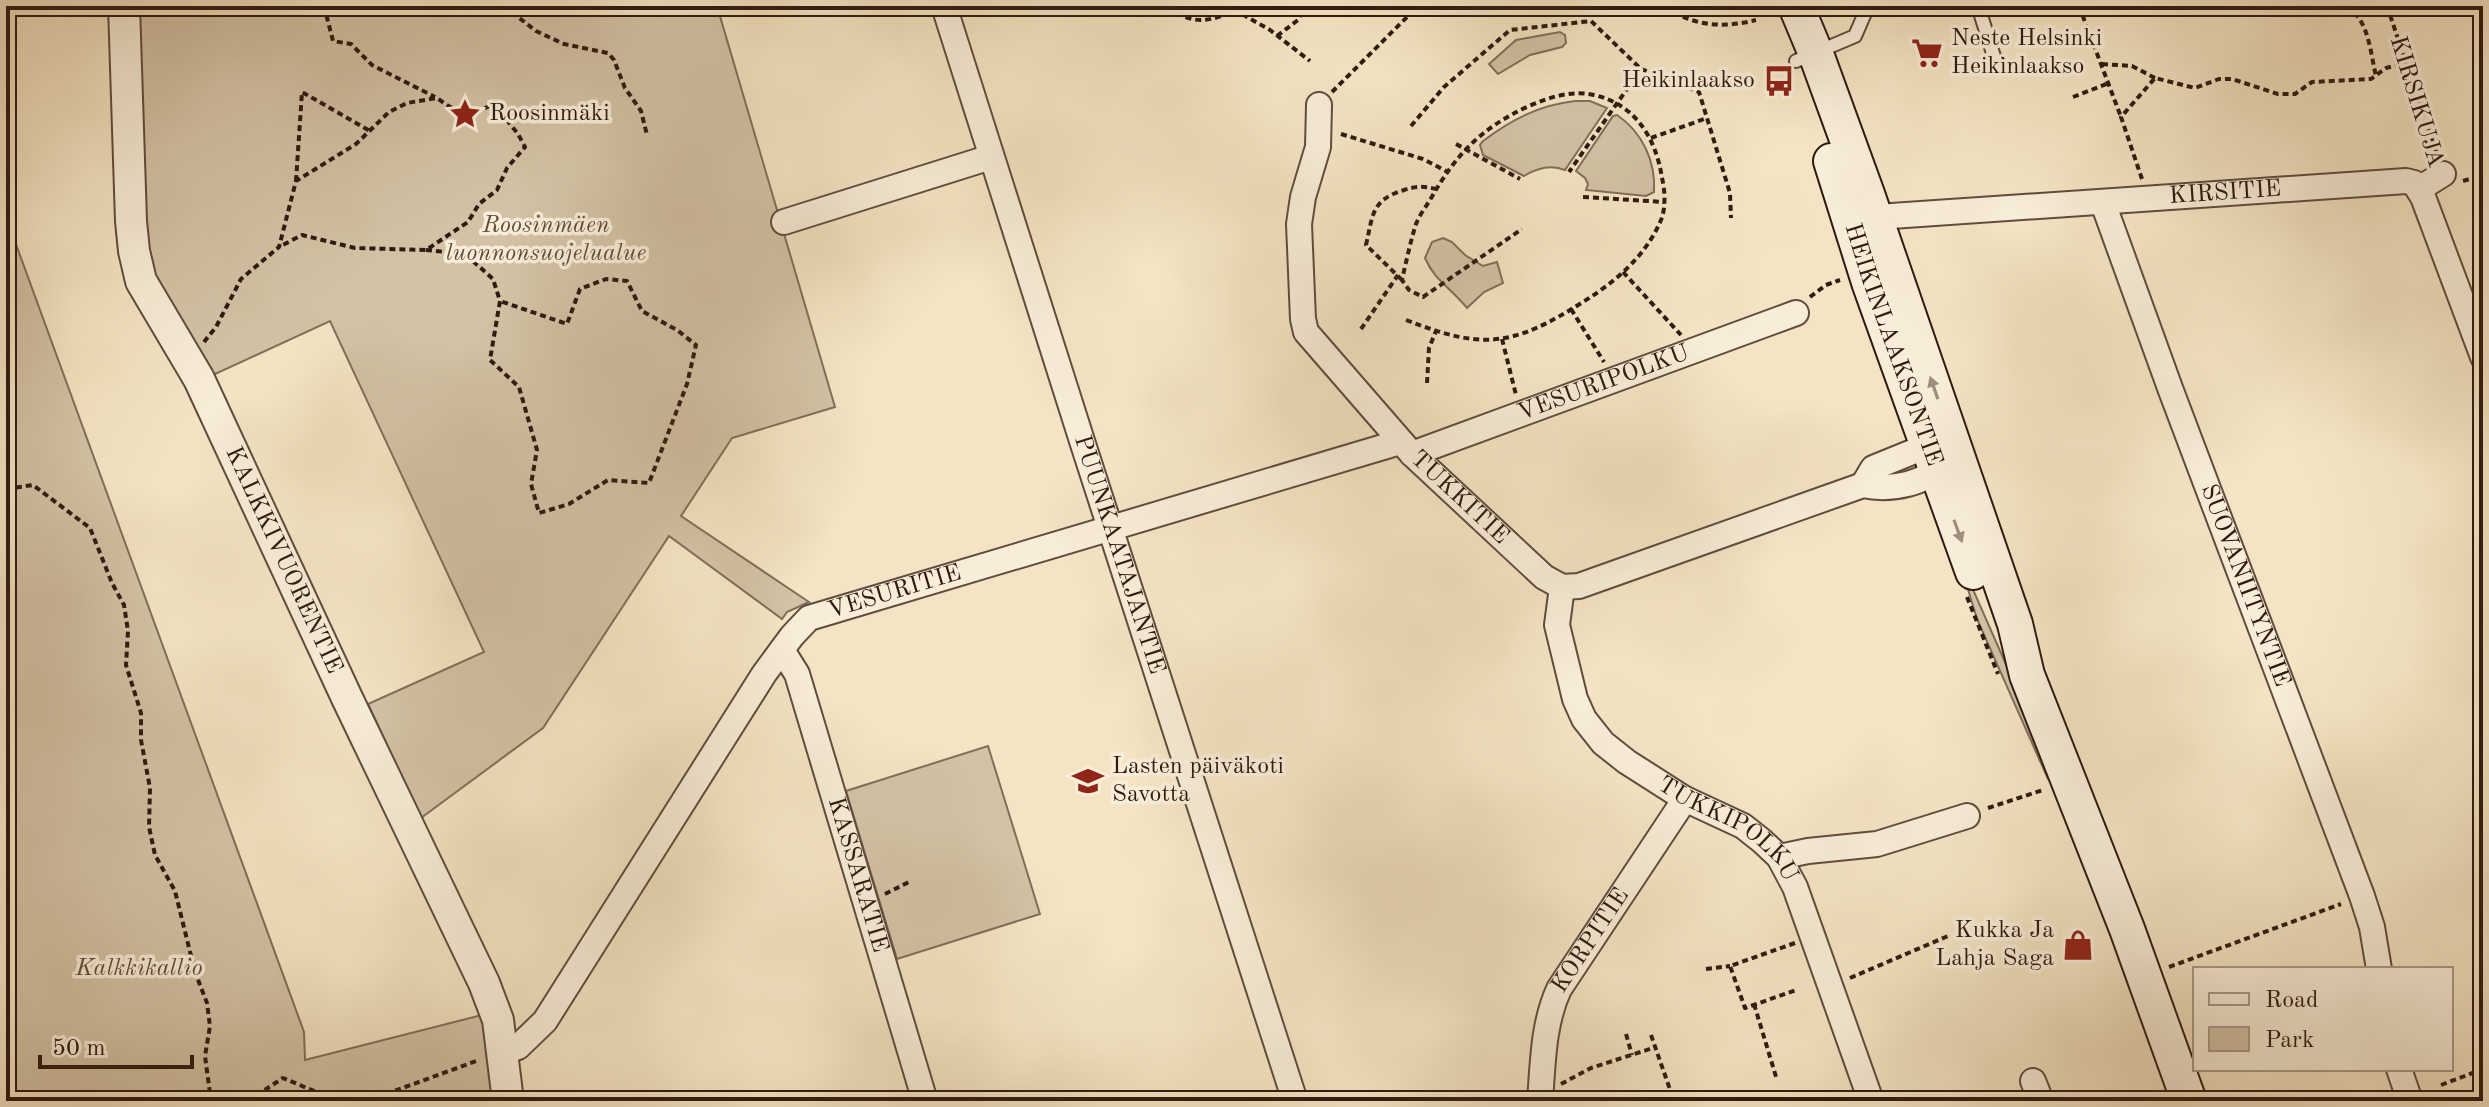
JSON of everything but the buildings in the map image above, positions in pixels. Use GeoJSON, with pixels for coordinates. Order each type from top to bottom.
{"type":"FeatureCollection","features":[{"type":"Feature","properties":{"kind":"main road","name":"HEIKINLAAKSONTIE"},"geometry":{"type":"LineString","coordinates":[[1796,6],[1806,58],[1940,456],[2015,624],[2027,675],[2127,929],[2189,1101]]}},
{"type":"Feature","properties":{"kind":"main road","name":"HEIKINLAAKSONTIE"},"geometry":{"type":"LineString","coordinates":[[1766,13],[1806,58]]}},
{"type":"Feature","properties":{"kind":"street","name":"KALKKIVUORENTIE"},"geometry":{"type":"LineString","coordinates":[[124,6],[131,221],[141,281],[199,379],[484,983],[498,1020],[508,1101]]}},
{"type":"Feature","properties":{"kind":"street","name":"PUUNKAATAJANTIE"},"geometry":{"type":"LineString","coordinates":[[944,6],[1295,1101]]}},
{"type":"Feature","properties":{"kind":"street","name":"TUKKITIE"},"geometry":{"type":"LineString","coordinates":[[1319,116],[1318,147],[1303,197],[1299,224],[1306,332],[1406,448],[1544,577],[1562,587]]}},
{"type":"Feature","properties":{"kind":"street"},"geometry":{"type":"LineString","coordinates":[[784,222],[991,157]]}},
{"type":"Feature","properties":{"kind":"street","name":"KIRSIKUJA"},"geometry":{"type":"LineString","coordinates":[[2419,189],[2443,174]]}},
{"type":"Feature","properties":{"kind":"street","name":"KIRSITIE"},"geometry":{"type":"LineString","coordinates":[[1854,207],[2103,203],[2397,179],[2414,183],[2419,189]]}},
{"type":"Feature","properties":{"kind":"street"},"geometry":{"type":"LineString","coordinates":[[2419,189],[2483,357]]}},
{"type":"Feature","properties":{"kind":"street","name":"SUOVANIITYNTIE"},"geometry":{"type":"LineString","coordinates":[[2103,203],[2362,896],[2372,927],[2379,967]]}},
{"type":"Feature","properties":{"kind":"street","name":"VESURIPOLKU"},"geometry":{"type":"LineString","coordinates":[[1406,448],[1521,414],[1796,313]]}},
{"type":"Feature","properties":{"kind":"street","name":"VESURITIE"},"geometry":{"type":"LineString","coordinates":[[504,1052],[518,1047],[545,1021],[764,674],[809,618],[1109,527],[1406,448]]}},
{"type":"Feature","properties":{"kind":"street"},"geometry":{"type":"LineString","coordinates":[[1562,587],[1579,586],[1863,485],[1873,468],[1940,456]]}},
{"type":"Feature","properties":{"kind":"street","name":"TUKKIPOLKU"},"geometry":{"type":"LineString","coordinates":[[1562,587],[1557,625],[1575,699],[1584,719],[1603,743],[1627,762],[1685,799],[1743,826],[1779,857],[1795,887],[1871,1101]]}},
{"type":"Feature","properties":{"kind":"street","name":"KASSARATIE"},"geometry":{"type":"LineString","coordinates":[[782,650],[797,674],[925,1101]]}},
{"type":"Feature","properties":{"kind":"street","name":"KORPITIE"},"geometry":{"type":"LineString","coordinates":[[1540,1096],[1548,1017],[1559,989],[1685,799]]}},
{"type":"Feature","properties":{"kind":"street"},"geometry":{"type":"LineString","coordinates":[[1779,857],[1877,844],[1967,816]]}},
{"type":"Feature","properties":{"kind":"street"},"geometry":{"type":"LineString","coordinates":[[2400,1071],[2410,1101]]}},
{"type":"Feature","properties":{"kind":"lane"},"geometry":{"type":"LineString","coordinates":[[1806,58],[1855,36],[1868,6]]}},
{"type":"Feature","properties":{"kind":"lane"},"geometry":{"type":"LineString","coordinates":[[1978,6],[1997,66]]}},
{"type":"Feature","properties":{"kind":"path"},"geometry":{"type":"LineString","coordinates":[[324,6],[333,41],[351,44],[372,65],[437,98],[455,111],[479,111],[494,104],[525,147],[507,168],[497,190],[479,204],[468,222],[426,250]]}},
{"type":"Feature","properties":{"kind":"path"},"geometry":{"type":"LineString","coordinates":[[504,6],[536,31],[564,44],[608,53],[625,88],[641,111],[647,135]]}},
{"type":"Feature","properties":{"kind":"path"},"geometry":{"type":"LineString","coordinates":[[1169,6],[1178,15],[1198,21],[1215,20],[1236,8],[1310,61]]}},
{"type":"Feature","properties":{"kind":"path"},"geometry":{"type":"LineString","coordinates":[[1277,36],[1298,20],[1306,6]]}},
{"type":"Feature","properties":{"kind":"path"},"geometry":{"type":"LineString","coordinates":[[1418,6],[1319,116],[1448,172]]}},
{"type":"Feature","properties":{"kind":"path"},"geometry":{"type":"LineString","coordinates":[[1666,6],[1692,21],[1716,25],[1739,25],[1766,13]]}},
{"type":"Feature","properties":{"kind":"path"},"geometry":{"type":"LineString","coordinates":[[2079,6],[2145,187]]}},
{"type":"Feature","properties":{"kind":"path"},"geometry":{"type":"LineString","coordinates":[[2347,6],[2358,15],[2365,29],[2376,76]]}},
{"type":"Feature","properties":{"kind":"path","name":"KIRSIKUJA"},"geometry":{"type":"LineString","coordinates":[[2387,6],[2443,174]]}},
{"type":"Feature","properties":{"kind":"path"},"geometry":{"type":"LineString","coordinates":[[1411,126],[1444,87],[1510,30],[1591,21],[1641,69],[1699,92],[1730,193],[1731,218]]}},
{"type":"Feature","properties":{"kind":"path"},"geometry":{"type":"LineString","coordinates":[[2102,64],[2132,66],[2155,78],[2195,88],[2219,79],[2232,79],[2278,94],[2295,94],[2312,82],[2371,79],[2386,68],[2406,63]]}},
{"type":"Feature","properties":{"kind":"path"},"geometry":{"type":"LineString","coordinates":[[1569,172],[1641,69]]}},
{"type":"Feature","properties":{"kind":"path"},"geometry":{"type":"LineString","coordinates":[[2121,117],[2155,78]]}},
{"type":"Feature","properties":{"kind":"path"},"geometry":{"type":"LineString","coordinates":[[2073,97],[2109,83]]}},
{"type":"Feature","properties":{"kind":"path"},"geometry":{"type":"LineString","coordinates":[[279,247],[296,181],[302,92],[370,131]]}},
{"type":"Feature","properties":{"kind":"path"},"geometry":{"type":"LineString","coordinates":[[1361,329],[1400,278],[1416,224],[1465,148],[1507,116],[1548,97],[1572,93],[1593,95],[1616,102],[1637,118],[1651,138],[1660,165],[1664,189],[1663,216],[1652,238],[1605,288],[1531,331],[1502,339],[1478,341],[1406,320]]}},
{"type":"Feature","properties":{"kind":"path"},"geometry":{"type":"LineString","coordinates":[[296,181],[356,144],[389,112],[407,103],[437,98]]}},
{"type":"Feature","properties":{"kind":"path"},"geometry":{"type":"LineString","coordinates":[[1651,138],[1707,118]]}},
{"type":"Feature","properties":{"kind":"path"},"geometry":{"type":"LineString","coordinates":[[1456,144],[1520,179]]}},
{"type":"Feature","properties":{"kind":"path"},"geometry":{"type":"LineString","coordinates":[[1436,189],[1421,186],[1386,195],[1378,204],[1366,245],[1409,290],[1423,297],[1522,229]]}},
{"type":"Feature","properties":{"kind":"path"},"geometry":{"type":"LineString","coordinates":[[1583,197],[1664,202]]}},
{"type":"Feature","properties":{"kind":"path"},"geometry":{"type":"LineString","coordinates":[[203,344],[216,327],[241,279],[279,247],[302,235],[355,248],[465,254],[493,279],[500,301],[490,360],[519,387],[537,450],[531,484],[539,513],[569,504],[608,480],[649,483],[687,384],[696,345],[677,330],[642,311],[627,281],[606,279],[580,289],[567,324],[500,301]]}},
{"type":"Feature","properties":{"kind":"path"},"geometry":{"type":"LineString","coordinates":[[1623,272],[1694,349]]}},
{"type":"Feature","properties":{"kind":"path"},"geometry":{"type":"LineString","coordinates":[[1796,313],[1807,299],[1826,285],[1850,276]]}},
{"type":"Feature","properties":{"kind":"path"},"geometry":{"type":"LineString","coordinates":[[1571,309],[1615,379]]}},
{"type":"Feature","properties":{"kind":"path"},"geometry":{"type":"LineString","coordinates":[[1427,383],[1429,348],[1436,331]]}},
{"type":"Feature","properties":{"kind":"path"},"geometry":{"type":"LineString","coordinates":[[1502,339],[1521,414]]}},
{"type":"Feature","properties":{"kind":"path"},"geometry":{"type":"LineString","coordinates":[[6,489],[33,485],[90,528],[124,605],[128,631],[126,665],[141,713],[141,740],[150,788],[149,827],[155,855],[175,891],[195,972],[207,1003],[210,1026],[205,1056],[211,1101]]}},
{"type":"Feature","properties":{"kind":"path"},"geometry":{"type":"LineString","coordinates":[[1967,816],[2042,789],[2050,793]]}},
{"type":"Feature","properties":{"kind":"path"},"geometry":{"type":"LineString","coordinates":[[2168,967],[2362,896]]}},
{"type":"Feature","properties":{"kind":"path"},"geometry":{"type":"LineString","coordinates":[[1830,986],[1948,936]]}},
{"type":"Feature","properties":{"kind":"path"},"geometry":{"type":"LineString","coordinates":[[1706,969],[1730,966],[1813,937]]}},
{"type":"Feature","properties":{"kind":"path"},"geometry":{"type":"LineString","coordinates":[[1730,966],[1745,1008],[1796,990]]}},
{"type":"Feature","properties":{"kind":"path"},"geometry":{"type":"LineString","coordinates":[[1754,1004],[1777,1080]]}},
{"type":"Feature","properties":{"kind":"path"},"geometry":{"type":"LineString","coordinates":[[1626,1034],[1632,1055]]}},
{"type":"Feature","properties":{"kind":"path"},"geometry":{"type":"LineString","coordinates":[[1651,1035],[1674,1101]]}},
{"type":"Feature","properties":{"kind":"path"},"geometry":{"type":"LineString","coordinates":[[1540,1096],[1591,1068],[1656,1047]]}},
{"type":"Feature","properties":{"kind":"path"},"geometry":{"type":"LineString","coordinates":[[367,1101],[504,1052]]}},
{"type":"Feature","properties":{"kind":"path"},"geometry":{"type":"LineString","coordinates":[[2441,1085],[2483,1069]]}},
{"type":"Feature","properties":{"kind":"path"},"geometry":{"type":"LineString","coordinates":[[248,1101],[283,1078],[338,1101]]}},
{"type":"Feature","properties":{"kind":"green space","name":"Roosinmäen luonnonsuojelualue"},"geometry":{"type":"Polygon","coordinates":[[[139,6],[717,6],[835,407],[732,438],[681,516],[809,602],[787,612],[782,619],[669,536],[543,728],[421,818],[368,704],[484,652],[330,321],[213,375],[156,284],[149,262],[145,223],[139,6]]]}},
{"type":"Feature","properties":{"kind":"green space"},"geometry":{"type":"Polygon","coordinates":[[[1560,32],[1565,35],[1566,43],[1562,47],[1530,55],[1498,74],[1489,64],[1516,40],[1560,32]]]}},
{"type":"Feature","properties":{"kind":"green space"},"geometry":{"type":"Polygon","coordinates":[[[1575,101],[1590,101],[1607,108],[1565,170],[1544,168],[1524,176],[1483,155],[1480,145],[1504,126],[1537,110],[1575,101]]]}},
{"type":"Feature","properties":{"kind":"green space"},"geometry":{"type":"Polygon","coordinates":[[[1617,115],[1634,130],[1650,158],[1654,192],[1646,196],[1586,190],[1588,184],[1585,178],[1576,171],[1613,116],[1617,115]]]}},
{"type":"Feature","properties":{"kind":"green space","name":"Kalkkikallio"},"geometry":{"type":"Polygon","coordinates":[[[6,217],[304,1032],[305,1060],[482,1015],[496,1101],[6,1101],[6,217]]]}},
{"type":"Feature","properties":{"kind":"green space"},"geometry":{"type":"Polygon","coordinates":[[[1443,238],[1483,266],[1497,262],[1503,283],[1484,292],[1467,308],[1438,278],[1425,258],[1432,242],[1443,238]]]}},
{"type":"Feature","properties":{"kind":"green space"},"geometry":{"type":"Polygon","coordinates":[[[1971,585],[2056,778],[2048,779],[1977,619],[1967,586],[1971,585]]]}},
{"type":"Feature","properties":{"kind":"green space"},"geometry":{"type":"Polygon","coordinates":[[[988,746],[1040,914],[897,959],[846,791],[988,746]]]}},
{"type":"Feature","properties":{"kind":"place","name":"Neste Helsinki Heikinlaakso"},"geometry":{"type":"Point","coordinates":[1927,53]}},
{"type":"Feature","properties":{"kind":"place","name":"Heikinlaakso"},"geometry":{"type":"Point","coordinates":[1779,81]}},
{"type":"Feature","properties":{"kind":"place","name":"Roosinmäki"},"geometry":{"type":"Point","coordinates":[465,114]}},
{"type":"Feature","properties":{"kind":"place","name":"Lasten päiväkoti Savotta"},"geometry":{"type":"Point","coordinates":[1088,781]}},
{"type":"Feature","properties":{"kind":"place","name":"Kukka Ja Lahja Saga"},"geometry":{"type":"Point","coordinates":[2078,945]}}]}
